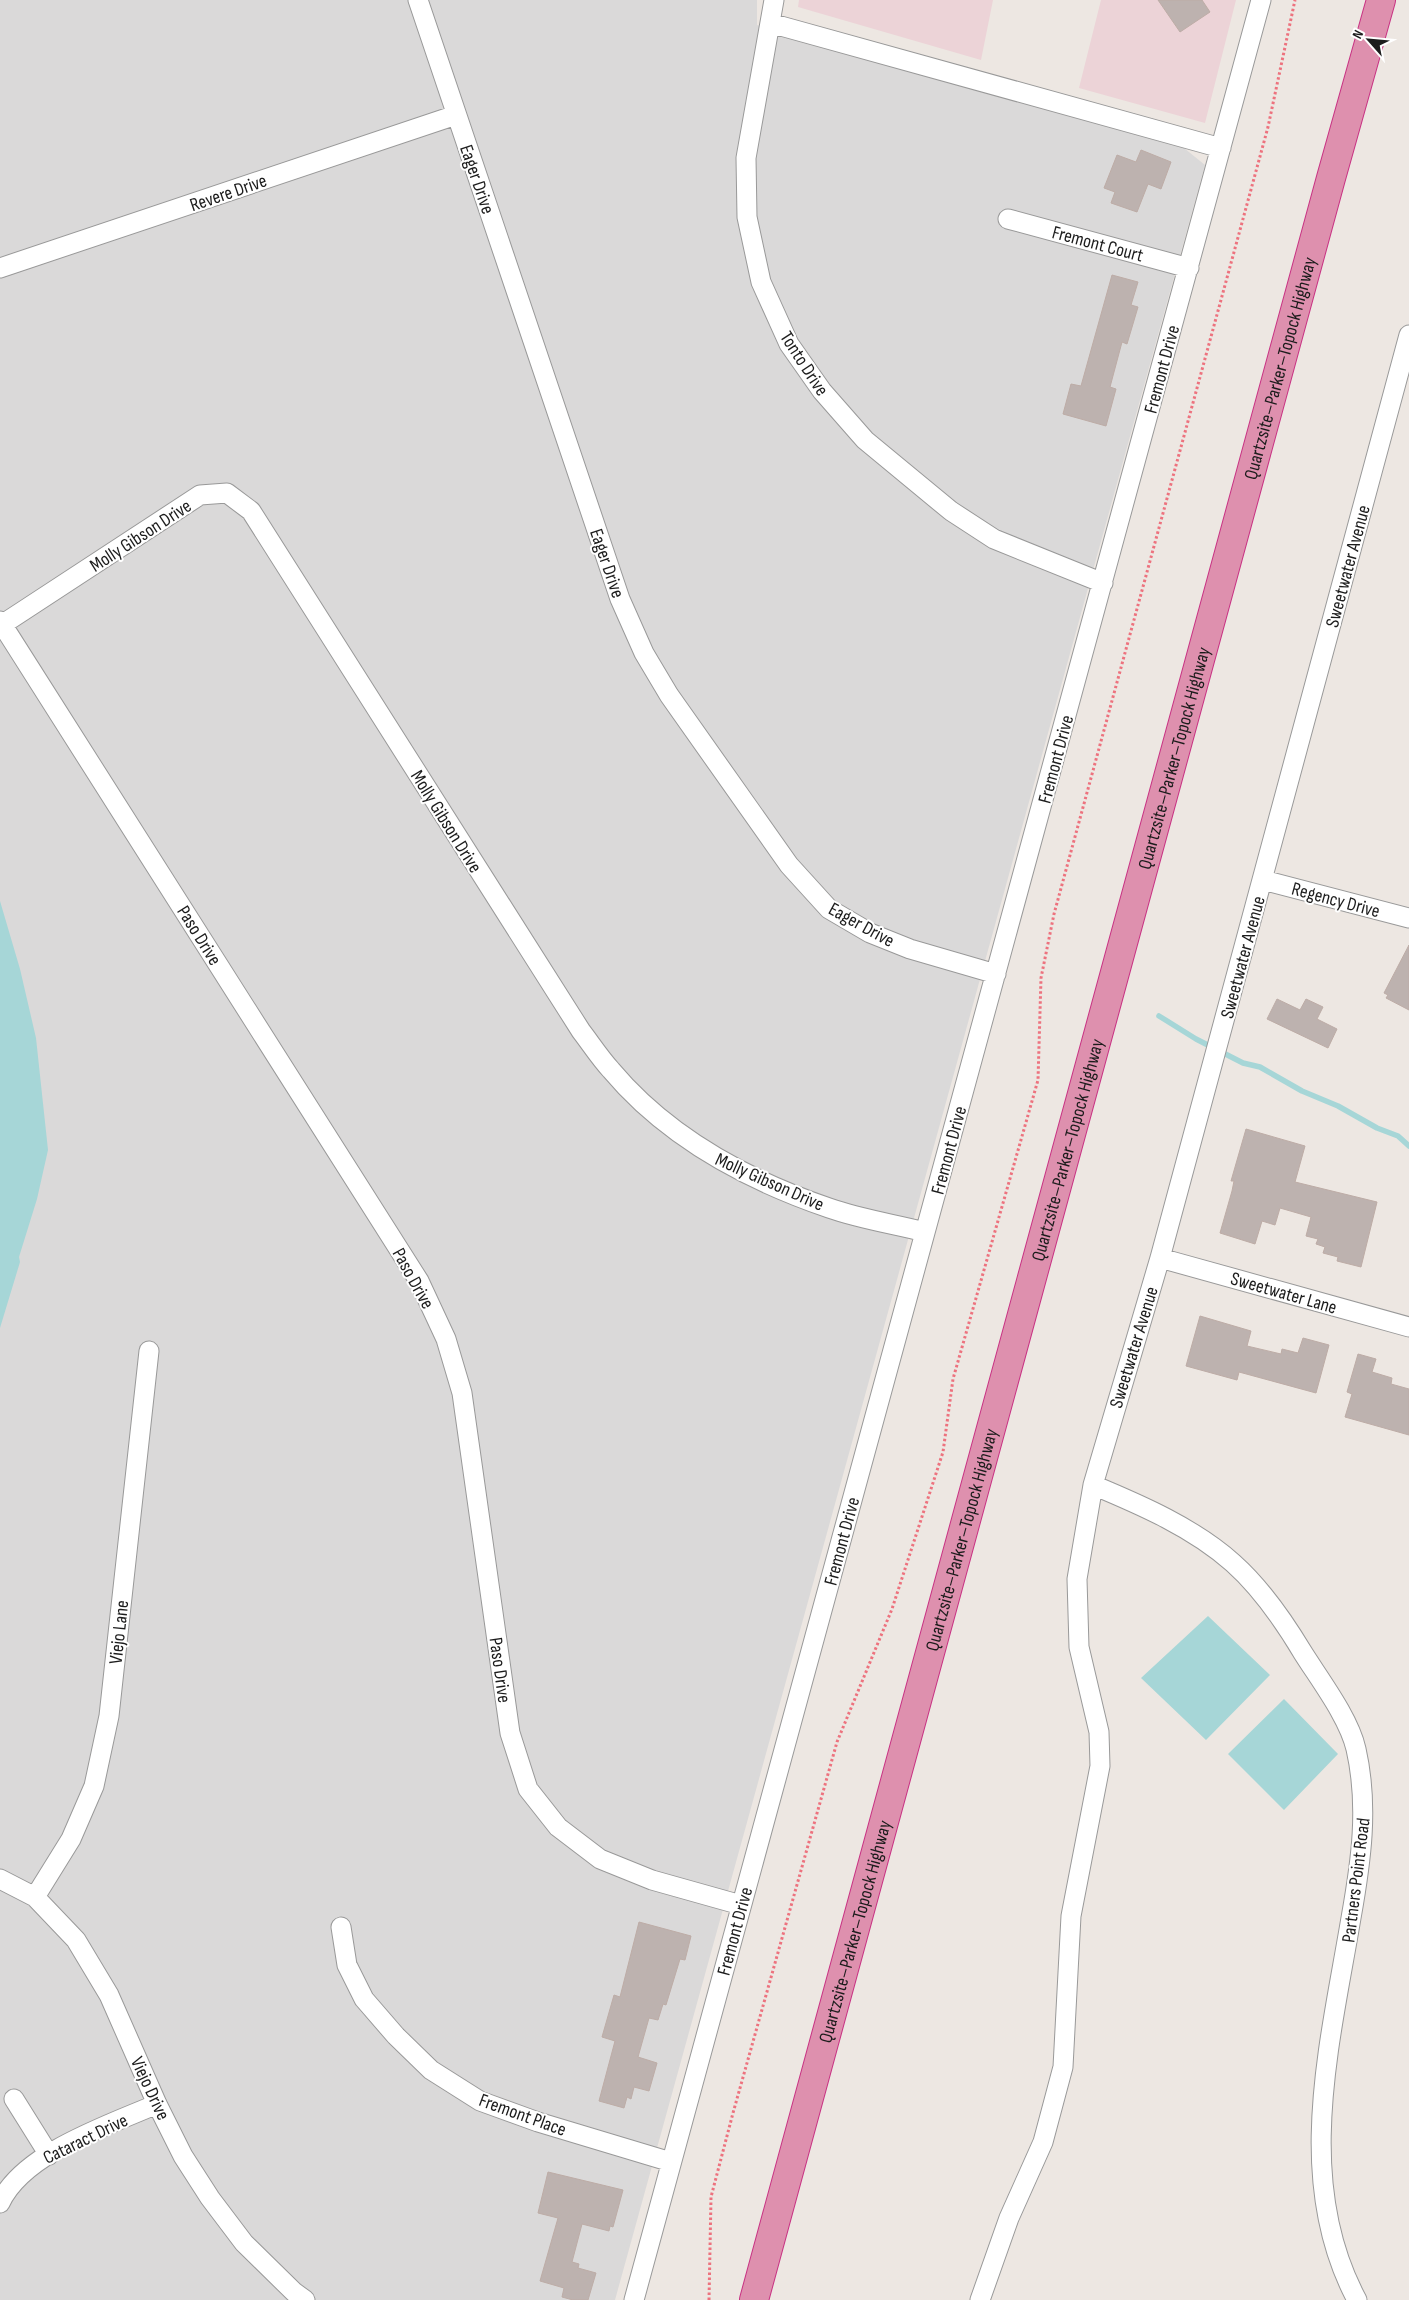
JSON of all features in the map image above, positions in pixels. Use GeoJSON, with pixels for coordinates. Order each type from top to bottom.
{"type":"FeatureCollection","features":[{"type":"Feature","properties":{"kind":"highway","name":"Quartzsite–Parker–Topock Highway"},"geometry":{"type":"LineString","coordinates":[[754,2300],[1381,0]]}},
{"type":"Feature","properties":{"kind":"street","name":"Eager Drive"},"geometry":{"type":"LineString","coordinates":[[418,0],[620,599],[644,653],[669,695],[789,866],[829,909],[870,932],[910,949],[996,974]]}},
{"type":"Feature","properties":{"kind":"street","name":"Tonto Drive"},"geometry":{"type":"LineString","coordinates":[[774,0],[746,158],[747,217],[761,282],[789,344],[822,391],[865,440],[952,511],[994,539],[1103,582]]}},
{"type":"Feature","properties":{"kind":"street","name":"Fremont Drive"},"geometry":{"type":"LineString","coordinates":[[634,2300],[1261,0]]}},
{"type":"Feature","properties":{"kind":"street"},"geometry":{"type":"LineString","coordinates":[[770,23],[1221,148]]}},
{"type":"Feature","properties":{"kind":"street","name":"Revere Drive"},"geometry":{"type":"LineString","coordinates":[[0,268],[456,115]]}},
{"type":"Feature","properties":{"kind":"street","name":"Fremont Court"},"geometry":{"type":"LineString","coordinates":[[1008,219],[1189,268]]}},
{"type":"Feature","properties":{"kind":"street","name":"Sweetwater Avenue"},"geometry":{"type":"LineString","coordinates":[[980,2300],[1009,2218],[1043,2142],[1063,2067],[1071,1916],[1100,1766],[1099,1732],[1079,1647],[1077,1579],[1093,1485],[1160,1258],[1409,336]]}},
{"type":"Feature","properties":{"kind":"street","name":"Molly Gibson Drive"},"geometry":{"type":"LineString","coordinates":[[1,622],[200,495],[227,493],[251,511],[581,1031],[617,1077],[671,1128],[714,1158],[770,1185],[831,1209],[925,1232]]}},
{"type":"Feature","properties":{"kind":"street","name":"Paso Drive"},"geometry":{"type":"LineString","coordinates":[[1,622],[419,1281],[446,1339],[462,1393],[510,1733],[528,1789],[558,1827],[600,1859],[652,1880],[741,1905]]}},
{"type":"Feature","properties":{"kind":"street","name":"Regency Drive"},"geometry":{"type":"LineString","coordinates":[[1263,880],[1409,918]]}},
{"type":"Feature","properties":{"kind":"street","name":"Sweetwater Lane"},"geometry":{"type":"LineString","coordinates":[[1160,1258],[1409,1327]]}},
{"type":"Feature","properties":{"kind":"street","name":"Viejo Lane"},"geometry":{"type":"LineString","coordinates":[[35,1897],[71,1839],[94,1786],[109,1716],[149,1351]]}},
{"type":"Feature","properties":{"kind":"street","name":"Partners Point Road"},"geometry":{"type":"LineString","coordinates":[[1093,1485],[1166,1518],[1205,1542],[1233,1563],[1289,1630],[1337,1708],[1356,1747],[1364,1804],[1361,1863],[1322,2090],[1320,2142],[1324,2191],[1334,2242],[1348,2284],[1357,2300]]}},
{"type":"Feature","properties":{"kind":"street","name":"Viejo Drive"},"geometry":{"type":"LineString","coordinates":[[0,1878],[35,1897],[76,1940],[110,1995],[157,2104],[184,2156],[210,2198],[244,2243],[294,2292],[305,2300]]}},
{"type":"Feature","properties":{"kind":"street","name":"Fremont Place"},"geometry":{"type":"LineString","coordinates":[[341,1927],[347,1965],[364,1999],[396,2036],[431,2070],[480,2101],[538,2122],[671,2162]]}},
{"type":"Feature","properties":{"kind":"street"},"geometry":{"type":"LineString","coordinates":[[14,2099],[49,2155]]}},
{"type":"Feature","properties":{"kind":"street","name":"Cataract Drive"},"geometry":{"type":"LineString","coordinates":[[0,2203],[4,2195],[30,2166],[66,2144],[157,2104]]}},
{"type":"Feature","properties":{"kind":"path"},"geometry":{"type":"LineString","coordinates":[[709,2300],[711,2197],[836,1742],[892,1609],[943,1452],[953,1379],[1038,1080],[1041,978],[1054,914],[1268,127],[1295,0]]}},
{"type":"Feature","properties":{"kind":"shaded area"},"geometry":{"type":"Polygon","coordinates":[[[0,0],[757,0],[757,25],[1179,144],[1205,165],[615,2300],[0,2300],[0,0]]]}},
{"type":"Feature","properties":{"kind":"shaded area"},"geometry":{"type":"Polygon","coordinates":[[[799,0],[993,0],[981,60],[798,7],[799,0]]]}},
{"type":"Feature","properties":{"kind":"shaded area"},"geometry":{"type":"Polygon","coordinates":[[[1101,0],[1236,0],[1205,123],[1079,88],[1101,0]]]}},
{"type":"Feature","properties":{"kind":"water"},"geometry":{"type":"Polygon","coordinates":[[[0,901],[20,969],[36,1038],[48,1150],[37,1199],[0,1328],[0,901]]]}},
{"type":"Feature","properties":{"kind":"water"},"geometry":{"type":"Polygon","coordinates":[[[1208,1616],[1270,1675],[1206,1740],[1141,1678],[1208,1616]]]}},
{"type":"Feature","properties":{"kind":"water"},"geometry":{"type":"Polygon","coordinates":[[[1284,1699],[1338,1754],[1284,1810],[1228,1754],[1284,1699]]]}},
{"type":"Feature","properties":{"kind":"building"},"geometry":{"type":"Polygon","coordinates":[[[1158,0],[1202,0],[1210,12],[1180,32],[1158,0]]]}},
{"type":"Feature","properties":{"kind":"building"},"geometry":{"type":"Polygon","coordinates":[[[1141,150],[1171,162],[1161,189],[1148,184],[1137,212],[1111,203],[1115,192],[1104,188],[1117,155],[1136,162],[1141,150]]]}},
{"type":"Feature","properties":{"kind":"building"},"geometry":{"type":"Polygon","coordinates":[[[1112,275],[1138,282],[1131,305],[1138,307],[1127,344],[1122,342],[1110,387],[1116,389],[1106,426],[1063,414],[1071,384],[1081,386],[1112,275]]]}},
{"type":"Feature","properties":{"kind":"building"},"geometry":{"type":"Polygon","coordinates":[[[1409,945],[1409,1010],[1386,998],[1388,995],[1384,993],[1409,945]]]}},
{"type":"Feature","properties":{"kind":"building"},"geometry":{"type":"Polygon","coordinates":[[[1277,999],[1300,1010],[1306,999],[1323,1007],[1317,1019],[1337,1029],[1328,1048],[1267,1019],[1277,999]]]}},
{"type":"Feature","properties":{"kind":"building"},"geometry":{"type":"Polygon","coordinates":[[[1246,1129],[1305,1146],[1295,1182],[1377,1202],[1361,1267],[1337,1261],[1338,1257],[1323,1253],[1325,1247],[1316,1244],[1318,1239],[1306,1236],[1311,1217],[1280,1208],[1275,1225],[1262,1221],[1255,1244],[1220,1233],[1232,1191],[1234,1181],[1231,1181],[1246,1129]]]}},
{"type":"Feature","properties":{"kind":"building"},"geometry":{"type":"Polygon","coordinates":[[[1200,1316],[1251,1331],[1247,1346],[1281,1354],[1282,1349],[1298,1353],[1303,1338],[1329,1345],[1316,1393],[1239,1372],[1237,1380],[1186,1366],[1200,1316]]]}},
{"type":"Feature","properties":{"kind":"building"},"geometry":{"type":"Polygon","coordinates":[[[1358,1354],[1376,1359],[1372,1372],[1392,1378],[1391,1384],[1409,1389],[1409,1435],[1345,1417],[1352,1394],[1347,1392],[1358,1354]]]}},
{"type":"Feature","properties":{"kind":"building"},"geometry":{"type":"Polygon","coordinates":[[[639,1922],[691,1936],[685,1960],[680,1959],[666,2005],[663,2004],[658,2020],[649,2018],[638,2057],[657,2063],[649,2091],[634,2087],[631,2099],[627,2097],[624,2108],[599,2101],[615,2041],[602,2037],[614,1995],[620,1997],[639,1922]]]}},
{"type":"Feature","properties":{"kind":"building"},"geometry":{"type":"Polygon","coordinates":[[[548,2172],[623,2190],[613,2227],[610,2226],[609,2231],[582,2224],[572,2262],[579,2264],[578,2268],[596,2273],[588,2300],[573,2300],[562,2297],[564,2288],[540,2281],[558,2218],[538,2213],[548,2172]]]}},
{"type":"Feature","properties":{"kind":"waterway"},"geometry":{"type":"LineString","coordinates":[[1159,1016],[1196,1039],[1243,1063],[1260,1067],[1302,1091],[1338,1106],[1377,1128],[1398,1136],[1409,1146]]}}]}
